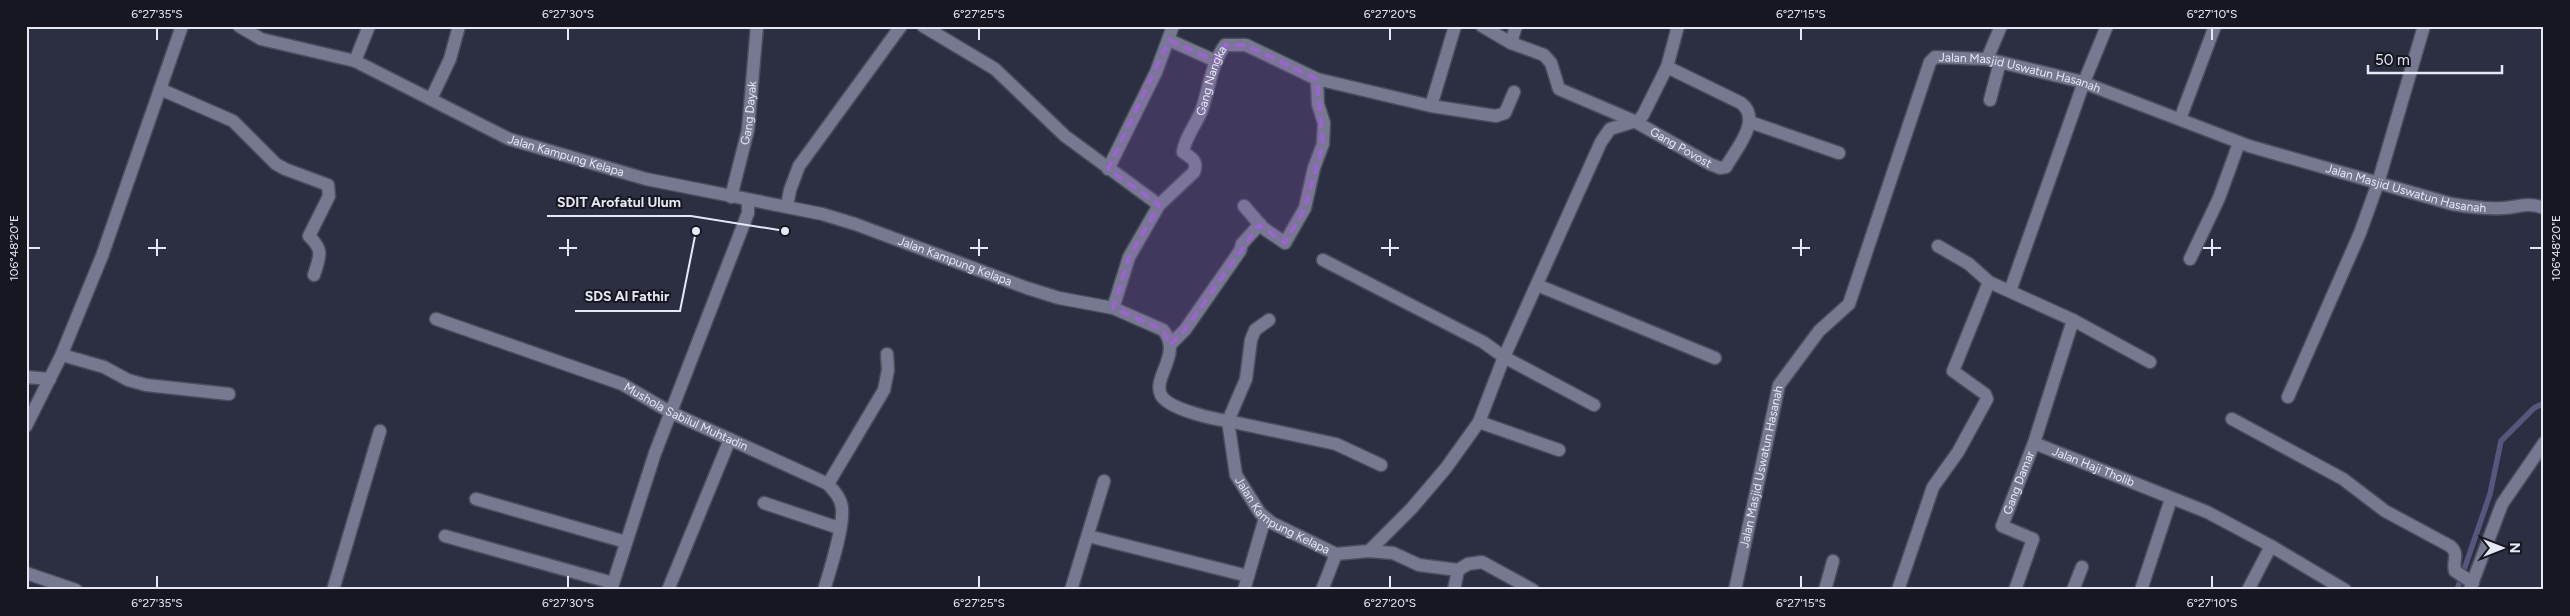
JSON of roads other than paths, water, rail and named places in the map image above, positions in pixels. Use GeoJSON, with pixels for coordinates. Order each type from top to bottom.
{"type":"FeatureCollection","features":[{"type":"Feature","properties":{"kind":"street"},"geometry":{"type":"LineString","coordinates":[[26,426],[62,355],[102,256],[182,26]]}},
{"type":"Feature","properties":{"kind":"street","name":"Jalan Kampung Kelapa"},"geometry":{"type":"LineString","coordinates":[[239,26],[261,39],[355,61],[509,139],[646,179],[731,197],[788,206],[855,224],[1042,293],[1113,308],[1163,330],[1169,337],[1170,345]]}},
{"type":"Feature","properties":{"kind":"street"},"geometry":{"type":"LineString","coordinates":[[355,61],[368,26]]}},
{"type":"Feature","properties":{"kind":"street"},"geometry":{"type":"LineString","coordinates":[[431,99],[450,59],[459,26]]}},
{"type":"Feature","properties":{"kind":"street","name":"Gang Dayak"},"geometry":{"type":"LineString","coordinates":[[731,197],[748,130],[757,26]]}},
{"type":"Feature","properties":{"kind":"street"},"geometry":{"type":"LineString","coordinates":[[788,206],[790,190],[799,166],[901,26]]}},
{"type":"Feature","properties":{"kind":"street"},"geometry":{"type":"LineString","coordinates":[[923,26],[996,69],[1065,136],[1158,205]]}},
{"type":"Feature","properties":{"kind":"street"},"geometry":{"type":"LineString","coordinates":[[1108,169],[1169,40],[1173,26]]}},
{"type":"Feature","properties":{"kind":"street"},"geometry":{"type":"LineString","coordinates":[[1431,106],[1455,26]]}},
{"type":"Feature","properties":{"kind":"street"},"geometry":{"type":"LineString","coordinates":[[1482,26],[1511,43],[1544,56],[1551,63],[1559,89],[1634,121]]}},
{"type":"Feature","properties":{"kind":"street"},"geometry":{"type":"LineString","coordinates":[[1511,43],[1516,26]]}},
{"type":"Feature","properties":{"kind":"street"},"geometry":{"type":"LineString","coordinates":[[1369,551],[1412,508],[1446,468],[1479,422],[1504,356],[1601,142],[1610,129],[1634,121],[1643,115],[1667,67],[1678,26]]}},
{"type":"Feature","properties":{"kind":"street"},"geometry":{"type":"LineString","coordinates":[[1990,100],[1994,61],[2001,26]]}},
{"type":"Feature","properties":{"kind":"street"},"geometry":{"type":"LineString","coordinates":[[2010,290],[2084,82],[2108,26]]}},
{"type":"Feature","properties":{"kind":"street"},"geometry":{"type":"LineString","coordinates":[[2180,119],[2215,26]]}},
{"type":"Feature","properties":{"kind":"street"},"geometry":{"type":"LineString","coordinates":[[2288,397],[2349,261],[2378,183],[2424,26]]}},
{"type":"Feature","properties":{"kind":"street"},"geometry":{"type":"LineString","coordinates":[[1169,40],[1216,61]]}},
{"type":"Feature","properties":{"kind":"street","name":"Gang Nangka"},"geometry":{"type":"LineString","coordinates":[[1113,308],[1129,257],[1158,205],[1194,172],[1196,166],[1194,159],[1183,152],[1184,144],[1200,113],[1216,61],[1224,45],[1246,45],[1318,79],[1431,106],[1496,116],[1505,113],[1514,92]]}},
{"type":"Feature","properties":{"kind":"street","name":"Jalan Masjid Uswatun Hasanah"},"geometry":{"type":"LineString","coordinates":[[1735,590],[1779,385],[1819,331],[1849,304],[1930,62],[1935,57],[1994,61],[2084,82],[2239,142],[2378,183],[2466,206],[2506,208],[2531,204],[2544,208]]}},
{"type":"Feature","properties":{"kind":"street"},"geometry":{"type":"LineString","coordinates":[[1667,67],[1741,103],[1748,110],[1750,122],[1839,153]]}},
{"type":"Feature","properties":{"kind":"street"},"geometry":{"type":"LineString","coordinates":[[1244,206],[1260,224],[1286,243],[1305,208],[1314,168],[1323,144],[1324,123],[1318,104],[1318,79]]}},
{"type":"Feature","properties":{"kind":"street"},"geometry":{"type":"LineString","coordinates":[[160,89],[234,121],[276,164],[285,170],[328,185],[329,196],[309,236],[320,247],[314,274]]}},
{"type":"Feature","properties":{"kind":"street","name":"Gang Povost"},"geometry":{"type":"LineString","coordinates":[[1634,121],[1720,168],[1726,167],[1750,122]]}},
{"type":"Feature","properties":{"kind":"street"},"geometry":{"type":"LineString","coordinates":[[2190,258],[2218,198],[2239,142]]}},
{"type":"Feature","properties":{"kind":"street"},"geometry":{"type":"LineString","coordinates":[[445,536],[612,586],[670,412],[748,213],[748,200]]}},
{"type":"Feature","properties":{"kind":"street"},"geometry":{"type":"LineString","coordinates":[[1260,224],[1242,244],[1240,251],[1185,330],[1170,345],[1159,388],[1160,395],[1180,409],[1336,444],[1381,466]]}},
{"type":"Feature","properties":{"kind":"street"},"geometry":{"type":"LineString","coordinates":[[1938,246],[1969,264],[1989,282],[2073,320],[2150,362]]}},
{"type":"Feature","properties":{"kind":"street"},"geometry":{"type":"LineString","coordinates":[[1323,260],[1483,342],[1504,356],[1594,405]]}},
{"type":"Feature","properties":{"kind":"street"},"geometry":{"type":"LineString","coordinates":[[1898,590],[1933,487],[1958,452],[1987,398],[1985,394],[1952,371],[1989,282]]}},
{"type":"Feature","properties":{"kind":"street"},"geometry":{"type":"LineString","coordinates":[[1537,285],[1716,358]]}},
{"type":"Feature","properties":{"kind":"street","name":"Mushola Sabilul Muhtadin"},"geometry":{"type":"LineString","coordinates":[[436,319],[622,384],[670,412],[828,484]]}},
{"type":"Feature","properties":{"kind":"street"},"geometry":{"type":"LineString","coordinates":[[1228,421],[1246,379],[1251,340],[1255,330],[1269,320]]}},
{"type":"Feature","properties":{"kind":"street"},"geometry":{"type":"LineString","coordinates":[[2034,443],[2073,320]]}},
{"type":"Feature","properties":{"kind":"street"},"geometry":{"type":"LineString","coordinates":[[826,589],[842,508],[837,494],[828,484],[884,390],[888,370],[888,354]]}},
{"type":"Feature","properties":{"kind":"street"},"geometry":{"type":"LineString","coordinates":[[62,355],[104,367],[128,380],[146,385],[229,394]]}},
{"type":"Feature","properties":{"kind":"street"},"geometry":{"type":"LineString","coordinates":[[26,377],[50,379]]}},
{"type":"Feature","properties":{"kind":"street"},"geometry":{"type":"LineString","coordinates":[[2232,419],[2343,479],[2384,511],[2450,546],[2457,556],[2455,571],[2470,584],[2502,504],[2544,443]]}},
{"type":"Feature","properties":{"kind":"street","name":"Jalan Kampung Kelapa"},"geometry":{"type":"LineString","coordinates":[[1228,421],[1236,475],[1265,518],[1336,554],[1369,551],[1393,553],[1419,565],[1458,570],[1468,564],[1482,562],[1533,590]]}},
{"type":"Feature","properties":{"kind":"street"},"geometry":{"type":"LineString","coordinates":[[1479,422],[1559,450]]}},
{"type":"Feature","properties":{"kind":"street"},"geometry":{"type":"LineString","coordinates":[[334,590],[380,430]]}},
{"type":"Feature","properties":{"kind":"street"},"geometry":{"type":"LineString","coordinates":[[668,590],[730,439]]}},
{"type":"Feature","properties":{"kind":"street","name":"Jalan Haji Tholib"},"geometry":{"type":"LineString","coordinates":[[2034,443],[2207,512],[2271,546],[2345,590]]}},
{"type":"Feature","properties":{"kind":"street","name":"Gang Damar"},"geometry":{"type":"LineString","coordinates":[[2015,590],[2033,538],[2002,526],[2034,443]]}},
{"type":"Feature","properties":{"kind":"street"},"geometry":{"type":"LineString","coordinates":[[1071,590],[1104,481]]}},
{"type":"Feature","properties":{"kind":"street"},"geometry":{"type":"LineString","coordinates":[[2141,590],[2171,499]]}},
{"type":"Feature","properties":{"kind":"street"},"geometry":{"type":"LineString","coordinates":[[476,500],[626,542]]}},
{"type":"Feature","properties":{"kind":"street"},"geometry":{"type":"LineString","coordinates":[[764,503],[839,528]]}},
{"type":"Feature","properties":{"kind":"street"},"geometry":{"type":"LineString","coordinates":[[1244,590],[1265,518]]}},
{"type":"Feature","properties":{"kind":"street"},"geometry":{"type":"LineString","coordinates":[[1088,536],[1248,576]]}},
{"type":"Feature","properties":{"kind":"street"},"geometry":{"type":"LineString","coordinates":[[2248,590],[2271,546]]}},
{"type":"Feature","properties":{"kind":"street"},"geometry":{"type":"LineString","coordinates":[[1322,590],[1336,554]]}},
{"type":"Feature","properties":{"kind":"street"},"geometry":{"type":"LineString","coordinates":[[1825,590],[1833,561]]}},
{"type":"Feature","properties":{"kind":"street"},"geometry":{"type":"LineString","coordinates":[[2072,590],[2082,567]]}},
{"type":"Feature","properties":{"kind":"street"},"geometry":{"type":"LineString","coordinates":[[1454,590],[1458,570]]}},
{"type":"Feature","properties":{"kind":"street"},"geometry":{"type":"LineString","coordinates":[[26,573],[76,590]]}},
{"type":"Feature","properties":{"kind":"waterway"},"geometry":{"type":"LineString","coordinates":[[2457,590],[2490,494],[2501,441],[2534,408],[2544,403]]}},
{"type":"Feature","properties":{"kind":"place","name":"SDS Al Fathir"},"geometry":{"type":"Point","coordinates":[696,231]}},
{"type":"Feature","properties":{"kind":"place","name":"SDIT Arofatul Ulum"},"geometry":{"type":"Point","coordinates":[785,231]}}]}
